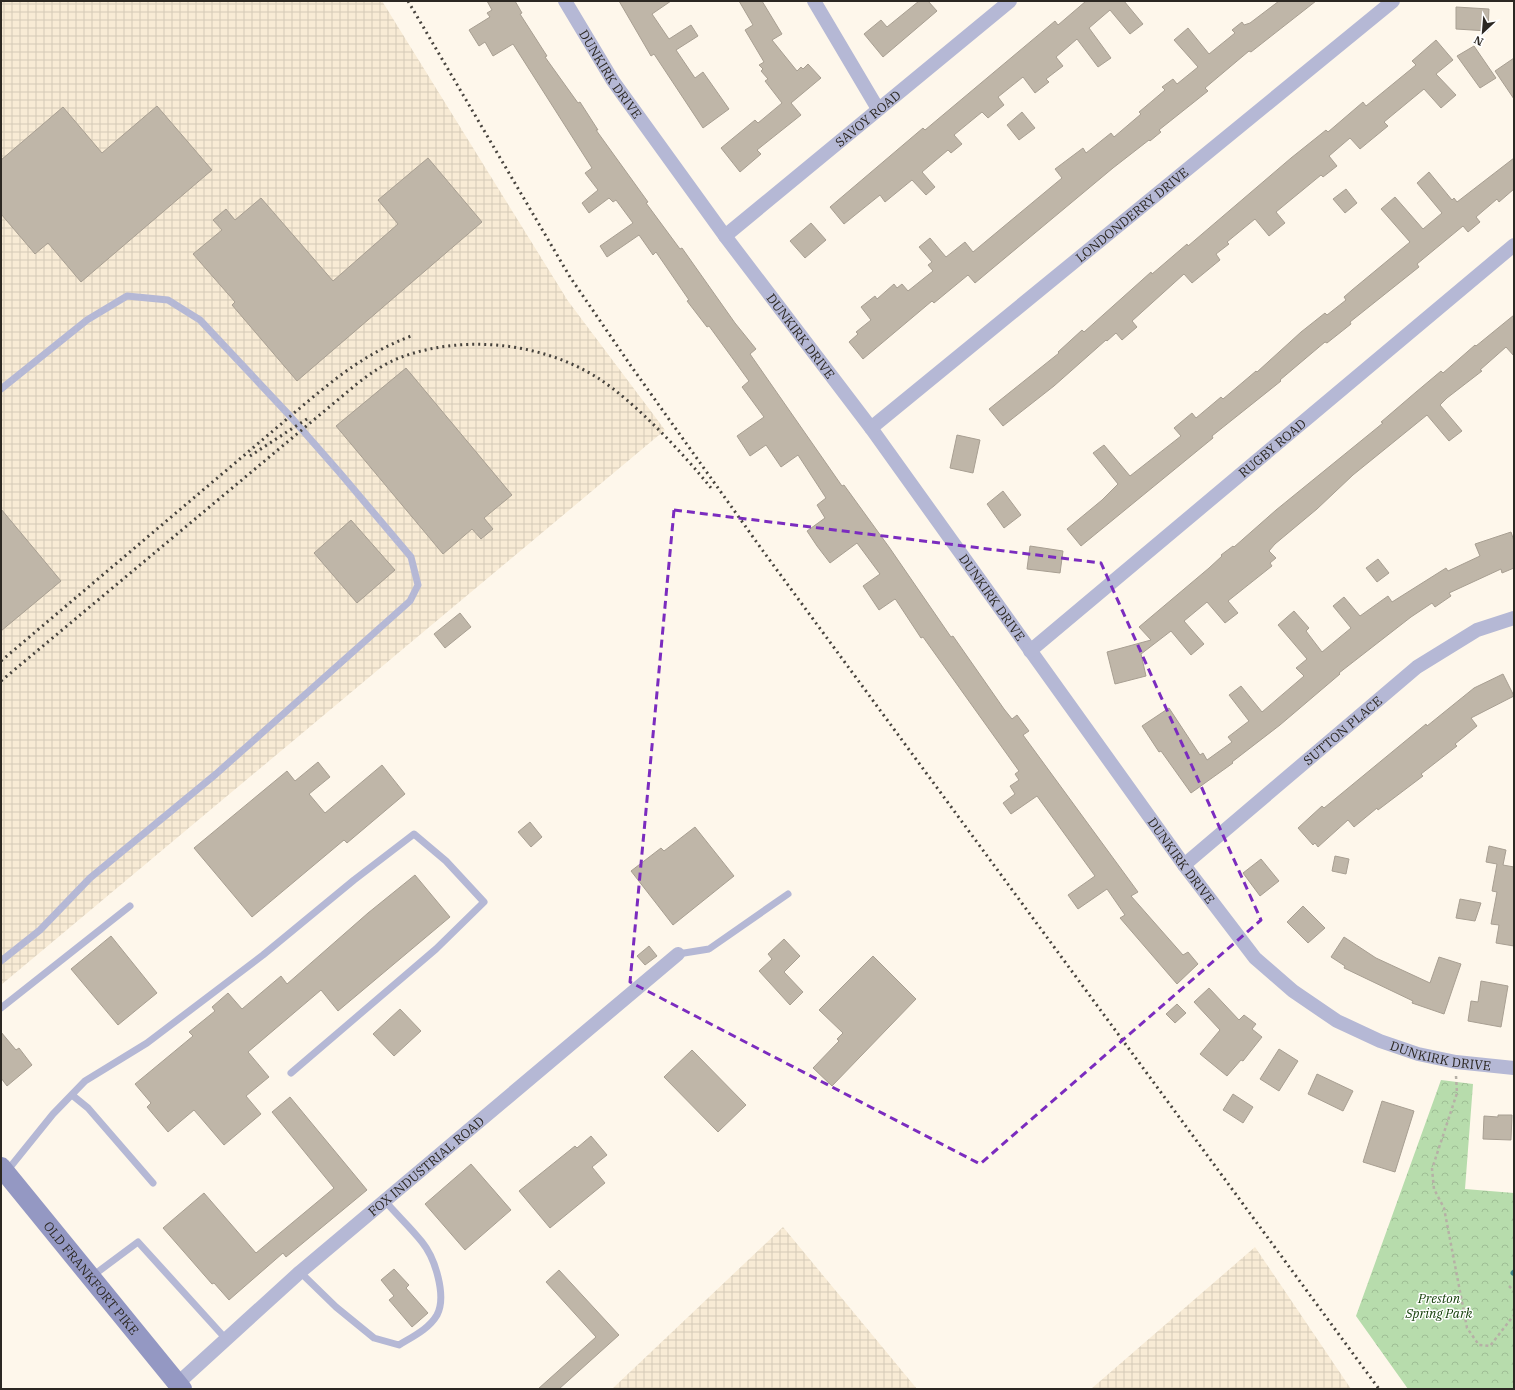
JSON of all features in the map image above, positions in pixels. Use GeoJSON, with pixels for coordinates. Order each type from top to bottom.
{"type":"FeatureCollection","features":[{"type":"Feature","properties":{"kind":"main road","name":"OLD FRANKFORT PIKE"},"geometry":{"type":"LineString","coordinates":[[3,1170],[180,1386]]}},
{"type":"Feature","properties":{"kind":"street","name":"DUNKIRK DRIVE"},"geometry":{"type":"LineString","coordinates":[[565,1],[613,80],[725,236],[871,428],[1184,865],[1255,958],[1292,991],[1337,1021],[1380,1041],[1418,1054],[1456,1062],[1514,1068]]}},
{"type":"Feature","properties":{"kind":"street"},"geometry":{"type":"LineString","coordinates":[[814,1],[878,109]]}},
{"type":"Feature","properties":{"kind":"street","name":"SAVOY ROAD"},"geometry":{"type":"LineString","coordinates":[[725,236],[1010,1]]}},
{"type":"Feature","properties":{"kind":"street","name":"LONDONDERRY DRIVE"},"geometry":{"type":"LineString","coordinates":[[871,428],[1393,1]]}},
{"type":"Feature","properties":{"kind":"street","name":"RUGBY ROAD"},"geometry":{"type":"LineString","coordinates":[[1030,650],[1514,245]]}},
{"type":"Feature","properties":{"kind":"street","name":"SUTTON PLACE"},"geometry":{"type":"LineString","coordinates":[[1184,865],[1417,667],[1477,630],[1514,618]]}},
{"type":"Feature","properties":{"kind":"street","name":"FOX INDUSTRIAL ROAD"},"geometry":{"type":"LineString","coordinates":[[180,1386],[226,1339],[300,1272],[678,954]]}},
{"type":"Feature","properties":{"kind":"lane"},"geometry":{"type":"LineString","coordinates":[[1,389],[87,320],[127,296],[168,300],[200,320],[331,462],[411,557],[418,585],[410,601],[216,774],[90,878],[40,930],[1,961]]}},
{"type":"Feature","properties":{"kind":"lane"},"geometry":{"type":"LineString","coordinates":[[3,1170],[84,1082],[147,1043],[264,955],[354,880],[414,834],[446,861],[484,902],[436,949],[291,1073]]}},
{"type":"Feature","properties":{"kind":"lane"},"geometry":{"type":"LineString","coordinates":[[678,954],[709,949],[788,894]]}},
{"type":"Feature","properties":{"kind":"lane"},"geometry":{"type":"LineString","coordinates":[[1,1008],[130,906]]}},
{"type":"Feature","properties":{"kind":"lane"},"geometry":{"type":"LineString","coordinates":[[72,1095],[88,1108],[153,1183]]}},
{"type":"Feature","properties":{"kind":"lane"},"geometry":{"type":"LineString","coordinates":[[300,1272],[336,1307],[374,1338],[399,1345],[420,1333],[437,1315],[442,1294],[436,1270],[423,1243],[385,1201]]}},
{"type":"Feature","properties":{"kind":"lane"},"geometry":{"type":"LineString","coordinates":[[91,1277],[138,1242],[226,1339]]}},
{"type":"Feature","properties":{"kind":"path"},"geometry":{"type":"LineString","coordinates":[[1456,1062],[1457,1093],[1432,1169],[1434,1189],[1444,1208],[1467,1328],[1479,1345],[1490,1346],[1514,1315]]}},
{"type":"Feature","properties":{"kind":"path"},"geometry":{"type":"LineString","coordinates":[[1509,1286],[1514,1291]]}},
{"type":"Feature","properties":{"kind":"highlighted area"},"geometry":{"type":"Polygon","coordinates":[[[674,510],[1101,563],[1261,920],[980,1164],[630,982],[674,510]]]}},
{"type":"Feature","properties":{"kind":"shaded area"},"geometry":{"type":"Polygon","coordinates":[[[1,1],[382,1],[568,301],[665,430],[1,985],[1,1]]]}},
{"type":"Feature","properties":{"kind":"shaded area"},"geometry":{"type":"Polygon","coordinates":[[[783,1227],[917,1389],[612,1389],[783,1227]]]}},
{"type":"Feature","properties":{"kind":"shaded area"},"geometry":{"type":"Polygon","coordinates":[[[1255,1247],[1351,1389],[1091,1389],[1255,1247]]]}},
{"type":"Feature","properties":{"kind":"green space","name":"Preston Spring Park"},"geometry":{"type":"Polygon","coordinates":[[[1441,1080],[1473,1084],[1465,1189],[1514,1193],[1514,1389],[1408,1389],[1356,1316],[1441,1080]]]}},
{"type":"Feature","properties":{"kind":"building"},"geometry":{"type":"Polygon","coordinates":[[[487,1],[515,1],[522,13],[520,14],[547,56],[545,57],[578,103],[580,102],[598,130],[596,130],[648,202],[646,203],[680,249],[682,248],[735,323],[756,349],[750,354],[842,486],[844,485],[951,637],[953,636],[1004,709],[1012,719],[1017,715],[1029,731],[1023,735],[1138,892],[1131,896],[1183,955],[1188,952],[1198,964],[1177,984],[1120,918],[1125,915],[1107,889],[1078,909],[1068,895],[1095,876],[1037,796],[1011,814],[1003,803],[1015,794],[1010,786],[1019,780],[1015,774],[1019,771],[923,637],[921,638],[896,600],[895,599],[879,610],[863,586],[880,574],[857,543],[830,563],[817,546],[807,531],[825,518],[817,505],[826,498],[798,455],[781,467],[766,445],[750,456],[737,436],[764,417],[742,387],[749,381],[709,326],[707,327],[687,301],[689,300],[656,252],[653,255],[639,235],[607,257],[600,246],[633,223],[616,200],[613,202],[609,198],[589,213],[582,203],[598,190],[585,173],[592,168],[513,44],[493,56],[485,42],[479,46],[469,30],[490,17],[487,13],[492,10],[487,1]]]}},
{"type":"Feature","properties":{"kind":"building"},"geometry":{"type":"Polygon","coordinates":[[[619,1],[671,1],[652,14],[669,39],[691,25],[698,36],[676,50],[695,78],[703,72],[729,109],[703,128],[654,54],[651,56],[619,1]]]}},
{"type":"Feature","properties":{"kind":"building"},"geometry":{"type":"Polygon","coordinates":[[[739,1],[762,1],[782,34],[772,40],[797,71],[801,67],[803,69],[808,64],[821,78],[791,103],[801,115],[757,150],[761,154],[740,172],[721,148],[755,120],[758,123],[782,103],[765,81],[768,79],[761,71],[763,69],[759,65],[764,62],[745,30],[753,25],[739,1]]]}},
{"type":"Feature","properties":{"kind":"building"},"geometry":{"type":"Polygon","coordinates":[[[919,1],[928,1],[937,11],[883,57],[864,34],[881,20],[887,27],[919,1]]]}},
{"type":"Feature","properties":{"kind":"building"},"geometry":{"type":"Polygon","coordinates":[[[1086,1],[1124,1],[1143,24],[1130,34],[1110,10],[1089,28],[1111,58],[1098,67],[1077,39],[1056,57],[1063,66],[1046,79],[1049,82],[1035,93],[1023,77],[998,97],[1004,105],[988,118],[982,112],[954,135],[962,144],[951,153],[948,150],[922,172],[935,187],[926,195],[912,180],[885,202],[880,195],[844,224],[830,207],[923,128],[925,130],[1055,21],[1058,25],[1086,1]]]}},
{"type":"Feature","properties":{"kind":"building"},"geometry":{"type":"Polygon","coordinates":[[[1279,1],[1316,1],[1251,52],[1249,51],[1205,88],[1208,91],[1159,130],[1161,132],[1113,168],[975,283],[968,275],[934,303],[932,301],[863,359],[849,342],[858,334],[856,332],[871,320],[861,307],[875,296],[877,299],[894,284],[897,288],[902,284],[908,291],[933,271],[928,265],[932,262],[919,247],[930,238],[946,257],[965,242],[973,252],[1062,178],[1055,169],[1083,148],[1086,153],[1111,133],[1114,137],[1141,114],[1139,112],[1165,90],[1162,87],[1173,79],[1177,84],[1198,67],[1174,40],[1188,28],[1209,54],[1235,33],[1232,30],[1242,22],[1244,25],[1250,23],[1279,1]]]}},
{"type":"Feature","properties":{"kind":"building"},"geometry":{"type":"Polygon","coordinates":[[[1456,7],[1489,9],[1488,31],[1456,29],[1456,7]]]}},
{"type":"Feature","properties":{"kind":"building"},"geometry":{"type":"Polygon","coordinates":[[[1436,40],[1453,60],[1436,74],[1456,95],[1441,108],[1424,89],[1384,122],[1388,126],[1360,149],[1350,138],[1329,156],[1337,166],[1323,177],[1321,175],[1276,212],[1285,223],[1269,236],[1255,219],[1227,242],[1229,244],[1216,254],[1220,260],[1192,283],[1184,274],[1132,321],[1137,327],[1122,340],[1116,333],[1107,341],[1106,340],[1054,386],[1003,426],[989,409],[1059,353],[1058,352],[1082,330],[1084,332],[1151,272],[1152,274],[1187,244],[1188,246],[1291,158],[1326,130],[1328,132],[1363,102],[1366,106],[1416,65],[1412,61],[1436,40]]]}},
{"type":"Feature","properties":{"kind":"building"},"geometry":{"type":"Polygon","coordinates":[[[1474,46],[1496,78],[1480,88],[1457,56],[1474,46]]]}},
{"type":"Feature","properties":{"kind":"building"},"geometry":{"type":"Polygon","coordinates":[[[1514,58],[1514,99],[1495,71],[1514,58]]]}},
{"type":"Feature","properties":{"kind":"building"},"geometry":{"type":"Polygon","coordinates":[[[157,106],[212,170],[81,282],[48,243],[35,254],[1,214],[1,160],[63,107],[102,153],[157,106]]]}},
{"type":"Feature","properties":{"kind":"building"},"geometry":{"type":"Polygon","coordinates":[[[1022,112],[1035,128],[1019,140],[1007,125],[1022,112]]]}},
{"type":"Feature","properties":{"kind":"building"},"geometry":{"type":"Polygon","coordinates":[[[428,158],[482,222],[297,381],[232,305],[235,302],[193,254],[222,230],[213,220],[226,209],[235,220],[261,198],[333,281],[398,224],[378,200],[428,158]]]}},
{"type":"Feature","properties":{"kind":"building"},"geometry":{"type":"Polygon","coordinates":[[[1514,158],[1514,189],[1499,202],[1497,199],[1476,217],[1480,222],[1468,232],[1463,226],[1417,264],[1419,267],[1350,322],[1351,324],[1327,343],[1325,342],[1280,380],[1281,381],[1212,436],[1213,438],[1081,546],[1067,529],[1102,500],[1118,484],[1093,453],[1104,445],[1130,476],[1181,436],[1174,428],[1192,413],[1196,418],[1221,397],[1223,399],[1256,371],[1257,372],[1301,332],[1325,313],[1327,315],[1346,300],[1344,297],[1410,242],[1381,209],[1395,197],[1423,229],[1442,213],[1417,183],[1429,172],[1452,200],[1454,198],[1457,202],[1514,158]]]}},
{"type":"Feature","properties":{"kind":"building"},"geometry":{"type":"Polygon","coordinates":[[[1346,189],[1357,203],[1345,213],[1333,199],[1346,189]]]}},
{"type":"Feature","properties":{"kind":"building"},"geometry":{"type":"Polygon","coordinates":[[[811,223],[826,240],[805,258],[790,241],[811,223]]]}},
{"type":"Feature","properties":{"kind":"building"},"geometry":{"type":"Polygon","coordinates":[[[1514,315],[1514,356],[1506,347],[1480,370],[1482,371],[1440,405],[1462,431],[1449,441],[1427,415],[1353,475],[1317,509],[1275,544],[1269,551],[1276,558],[1270,563],[1272,566],[1228,601],[1238,613],[1225,623],[1207,602],[1184,621],[1204,644],[1191,655],[1171,631],[1141,654],[1146,676],[1115,684],[1107,652],[1151,640],[1139,627],[1209,568],[1222,556],[1221,555],[1233,546],[1234,547],[1276,510],[1383,423],[1381,422],[1441,371],[1443,373],[1475,345],[1476,346],[1514,315]]]}},
{"type":"Feature","properties":{"kind":"building"},"geometry":{"type":"Polygon","coordinates":[[[406,368],[512,495],[484,518],[493,529],[481,539],[472,529],[443,554],[336,426],[406,368]]]}},
{"type":"Feature","properties":{"kind":"building"},"geometry":{"type":"Polygon","coordinates":[[[957,435],[980,440],[973,473],[950,468],[957,435]]]}},
{"type":"Feature","properties":{"kind":"building"},"geometry":{"type":"Polygon","coordinates":[[[1003,491],[1021,515],[1004,528],[987,504],[1003,491]]]}},
{"type":"Feature","properties":{"kind":"building"},"geometry":{"type":"Polygon","coordinates":[[[1,509],[61,581],[1,631],[1,509]]]}},
{"type":"Feature","properties":{"kind":"building"},"geometry":{"type":"Polygon","coordinates":[[[351,520],[395,570],[357,603],[314,553],[351,520]]]}},
{"type":"Feature","properties":{"kind":"building"},"geometry":{"type":"Polygon","coordinates":[[[1511,532],[1514,541],[1514,568],[1502,573],[1501,569],[1449,593],[1451,596],[1435,607],[1432,603],[1411,617],[1339,673],[1340,674],[1280,725],[1232,762],[1233,763],[1191,793],[1161,751],[1159,752],[1142,726],[1169,708],[1200,755],[1203,753],[1207,760],[1232,742],[1228,737],[1249,721],[1229,695],[1241,686],[1262,712],[1304,676],[1296,668],[1307,659],[1278,625],[1294,611],[1309,628],[1306,631],[1322,652],[1351,628],[1333,606],[1344,597],[1360,616],[1388,596],[1392,602],[1446,568],[1448,571],[1480,556],[1475,544],[1511,532]]]}},
{"type":"Feature","properties":{"kind":"building"},"geometry":{"type":"Polygon","coordinates":[[[1030,546],[1063,551],[1060,573],[1027,569],[1030,546]]]}},
{"type":"Feature","properties":{"kind":"building"},"geometry":{"type":"Polygon","coordinates":[[[1378,559],[1389,573],[1377,582],[1366,568],[1378,559]]]}},
{"type":"Feature","properties":{"kind":"building"},"geometry":{"type":"Polygon","coordinates":[[[460,613],[471,627],[445,648],[434,634],[460,613]]]}},
{"type":"Feature","properties":{"kind":"building"},"geometry":{"type":"Polygon","coordinates":[[[1503,674],[1514,696],[1471,718],[1477,726],[1455,744],[1457,746],[1421,774],[1423,776],[1378,810],[1377,808],[1354,827],[1348,820],[1318,847],[1315,843],[1313,845],[1298,828],[1322,806],[1324,808],[1426,724],[1427,726],[1474,688],[1503,674]]]}},
{"type":"Feature","properties":{"kind":"building"},"geometry":{"type":"Polygon","coordinates":[[[318,762],[330,777],[309,794],[325,813],[382,765],[405,794],[347,843],[344,840],[252,917],[194,848],[287,771],[295,781],[318,762]]]}},
{"type":"Feature","properties":{"kind":"building"},"geometry":{"type":"Polygon","coordinates":[[[530,822],[542,837],[531,847],[518,832],[530,822]]]}},
{"type":"Feature","properties":{"kind":"building"},"geometry":{"type":"Polygon","coordinates":[[[695,827],[734,876],[673,925],[631,871],[661,848],[664,851],[695,827]]]}},
{"type":"Feature","properties":{"kind":"building"},"geometry":{"type":"Polygon","coordinates":[[[1489,846],[1506,850],[1503,865],[1514,867],[1514,946],[1496,943],[1499,925],[1491,924],[1497,892],[1492,891],[1497,864],[1486,862],[1489,846]]]}},
{"type":"Feature","properties":{"kind":"building"},"geometry":{"type":"Polygon","coordinates":[[[1335,856],[1349,859],[1346,874],[1332,871],[1335,856]]]}},
{"type":"Feature","properties":{"kind":"building"},"geometry":{"type":"Polygon","coordinates":[[[1261,859],[1279,881],[1260,896],[1243,873],[1261,859]]]}},
{"type":"Feature","properties":{"kind":"building"},"geometry":{"type":"Polygon","coordinates":[[[415,875],[450,917],[338,1011],[321,990],[248,1052],[269,1077],[246,1096],[261,1114],[224,1145],[194,1110],[168,1132],[147,1107],[151,1103],[135,1084],[193,1036],[189,1032],[215,1011],[212,1007],[228,993],[242,1009],[281,976],[287,984],[368,913],[415,875]]]}},
{"type":"Feature","properties":{"kind":"building"},"geometry":{"type":"Polygon","coordinates":[[[1460,899],[1481,903],[1475,921],[1456,918],[1460,899]]]}},
{"type":"Feature","properties":{"kind":"building"},"geometry":{"type":"Polygon","coordinates":[[[1303,906],[1325,928],[1308,943],[1287,922],[1303,906]]]}},
{"type":"Feature","properties":{"kind":"building"},"geometry":{"type":"Polygon","coordinates":[[[111,936],[157,993],[118,1025],[71,969],[111,936]]]}},
{"type":"Feature","properties":{"kind":"building"},"geometry":{"type":"Polygon","coordinates":[[[1344,937],[1376,958],[1430,983],[1439,957],[1461,964],[1444,1014],[1412,1003],[1413,1001],[1344,968],[1345,966],[1331,957],[1344,937]]]}},
{"type":"Feature","properties":{"kind":"building"},"geometry":{"type":"Polygon","coordinates":[[[784,939],[800,956],[784,972],[803,992],[790,1005],[759,971],[772,959],[768,954],[784,939]]]}},
{"type":"Feature","properties":{"kind":"building"},"geometry":{"type":"Polygon","coordinates":[[[649,946],[657,956],[645,965],[637,956],[649,946]]]}},
{"type":"Feature","properties":{"kind":"building"},"geometry":{"type":"Polygon","coordinates":[[[873,956],[916,999],[832,1086],[813,1068],[839,1041],[837,1039],[843,1033],[819,1010],[873,956]]]}},
{"type":"Feature","properties":{"kind":"building"},"geometry":{"type":"Polygon","coordinates":[[[1481,981],[1508,986],[1501,1027],[1468,1021],[1471,1001],[1478,1002],[1481,981]]]}},
{"type":"Feature","properties":{"kind":"building"},"geometry":{"type":"Polygon","coordinates":[[[1209,988],[1239,1020],[1244,1015],[1256,1024],[1252,1029],[1262,1037],[1243,1061],[1241,1060],[1227,1076],[1200,1054],[1220,1030],[1194,1002],[1209,988]]]}},
{"type":"Feature","properties":{"kind":"building"},"geometry":{"type":"Polygon","coordinates":[[[1177,1004],[1186,1013],[1175,1023],[1166,1014],[1177,1004]]]}},
{"type":"Feature","properties":{"kind":"building"},"geometry":{"type":"Polygon","coordinates":[[[400,1009],[421,1031],[394,1056],[373,1034],[400,1009]]]}},
{"type":"Feature","properties":{"kind":"building"},"geometry":{"type":"Polygon","coordinates":[[[1,1032],[16,1050],[19,1048],[32,1065],[7,1086],[1,1078],[1,1032]]]}},
{"type":"Feature","properties":{"kind":"building"},"geometry":{"type":"Polygon","coordinates":[[[1279,1049],[1298,1061],[1279,1091],[1260,1079],[1279,1049]]]}},
{"type":"Feature","properties":{"kind":"building"},"geometry":{"type":"Polygon","coordinates":[[[692,1050],[746,1105],[718,1132],[664,1077],[692,1050]]]}},
{"type":"Feature","properties":{"kind":"building"},"geometry":{"type":"Polygon","coordinates":[[[1317,1074],[1353,1091],[1343,1111],[1308,1094],[1317,1074]]]}},
{"type":"Feature","properties":{"kind":"building"},"geometry":{"type":"Polygon","coordinates":[[[1233,1094],[1253,1107],[1243,1123],[1223,1110],[1233,1094]]]}},
{"type":"Feature","properties":{"kind":"building"},"geometry":{"type":"Polygon","coordinates":[[[290,1097],[367,1190],[286,1257],[283,1253],[229,1300],[214,1283],[212,1284],[163,1228],[204,1193],[256,1253],[334,1188],[272,1112],[290,1097]]]}},
{"type":"Feature","properties":{"kind":"building"},"geometry":{"type":"Polygon","coordinates":[[[1382,1101],[1414,1111],[1395,1172],[1363,1162],[1382,1101]]]}},
{"type":"Feature","properties":{"kind":"building"},"geometry":{"type":"Polygon","coordinates":[[[1498,1115],[1512,1115],[1511,1140],[1483,1139],[1484,1116],[1498,1117],[1498,1115]]]}},
{"type":"Feature","properties":{"kind":"building"},"geometry":{"type":"Polygon","coordinates":[[[591,1136],[607,1155],[592,1167],[605,1183],[550,1228],[519,1191],[575,1146],[577,1148],[591,1136]]]}},
{"type":"Feature","properties":{"kind":"building"},"geometry":{"type":"Polygon","coordinates":[[[471,1164],[511,1210],[465,1250],[425,1204],[471,1164]]]}},
{"type":"Feature","properties":{"kind":"building"},"geometry":{"type":"Polygon","coordinates":[[[394,1269],[409,1285],[406,1288],[428,1313],[412,1327],[389,1300],[394,1296],[381,1280],[394,1269]]]}},
{"type":"Feature","properties":{"kind":"building"},"geometry":{"type":"Polygon","coordinates":[[[559,1270],[619,1335],[559,1389],[538,1389],[596,1337],[546,1282],[559,1270]]]}},
{"type":"Feature","properties":{"kind":"railway"},"geometry":{"type":"LineString","coordinates":[[408,1],[570,277],[631,366],[763,551],[1379,1389]]}},
{"type":"Feature","properties":{"kind":"railway"},"geometry":{"type":"LineString","coordinates":[[1,661],[325,387],[359,362],[383,348],[411,336]]}},
{"type":"Feature","properties":{"kind":"railway"},"geometry":{"type":"LineString","coordinates":[[1,681],[358,383],[388,363],[423,350],[475,344],[501,346],[552,356],[576,366],[598,378],[612,388],[643,414],[687,459],[711,488]]}},
{"type":"Feature","properties":{"kind":"railway"},"geometry":{"type":"LineString","coordinates":[[250,456],[310,417]]}}]}
